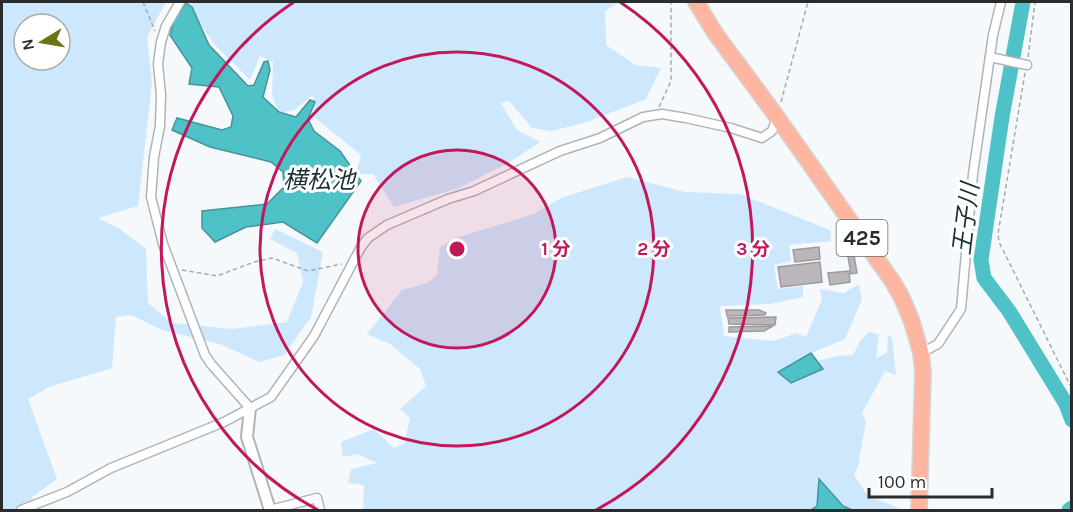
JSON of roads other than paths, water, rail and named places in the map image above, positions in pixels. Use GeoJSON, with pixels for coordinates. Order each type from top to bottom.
{"type":"FeatureCollection","features":[{"type":"Feature","properties":{"kind":"highway","name":"425"},"geometry":{"type":"LineString","coordinates":[[696,2],[715,33],[893,282],[908,311],[921,353],[923,381],[919,510]]}},
{"type":"Feature","properties":{"kind":"street"},"geometry":{"type":"LineString","coordinates":[[180,2],[160,42],[158,64],[161,95],[160,126],[151,186],[156,224],[205,354],[250,408],[247,437],[270,510],[317,498],[320,510]]}},
{"type":"Feature","properties":{"kind":"street"},"geometry":{"type":"LineString","coordinates":[[921,353],[938,344],[962,309],[973,174],[1001,2]]}},
{"type":"Feature","properties":{"kind":"street"},"geometry":{"type":"LineString","coordinates":[[993,58],[1027,65]]}},
{"type":"Feature","properties":{"kind":"street"},"geometry":{"type":"LineString","coordinates":[[21,510],[56,497],[111,468],[224,422],[271,397],[314,336],[351,262],[368,238],[387,225],[448,199],[474,191],[560,151],[600,138],[643,117],[662,114],[731,128],[762,138],[772,131],[777,117]]}},
{"type":"Feature","properties":{"kind":"water","name":"横松池"},"geometry":{"type":"Polygon","coordinates":[[[186,3],[192,7],[209,45],[248,86],[254,85],[264,62],[268,61],[270,70],[263,97],[279,112],[296,117],[310,100],[315,102],[308,119],[314,131],[340,151],[361,181],[317,243],[283,222],[246,227],[215,242],[202,228],[202,211],[267,204],[284,187],[283,172],[271,162],[210,147],[172,130],[177,118],[222,130],[231,127],[233,116],[219,87],[189,84],[192,68],[170,35],[174,20],[186,3]]]}},
{"type":"Feature","properties":{"kind":"water"},"geometry":{"type":"Polygon","coordinates":[[[811,353],[823,369],[791,383],[778,372],[811,353]]]}},
{"type":"Feature","properties":{"kind":"water"},"geometry":{"type":"Polygon","coordinates":[[[819,479],[843,506],[852,510],[811,510],[817,506],[819,479]]]}},
{"type":"Feature","properties":{"kind":"waterway","name":"王子川"},"geometry":{"type":"LineString","coordinates":[[1023,2],[1002,117],[981,260],[984,278],[1009,311],[1066,404],[1072,420]]}}]}
